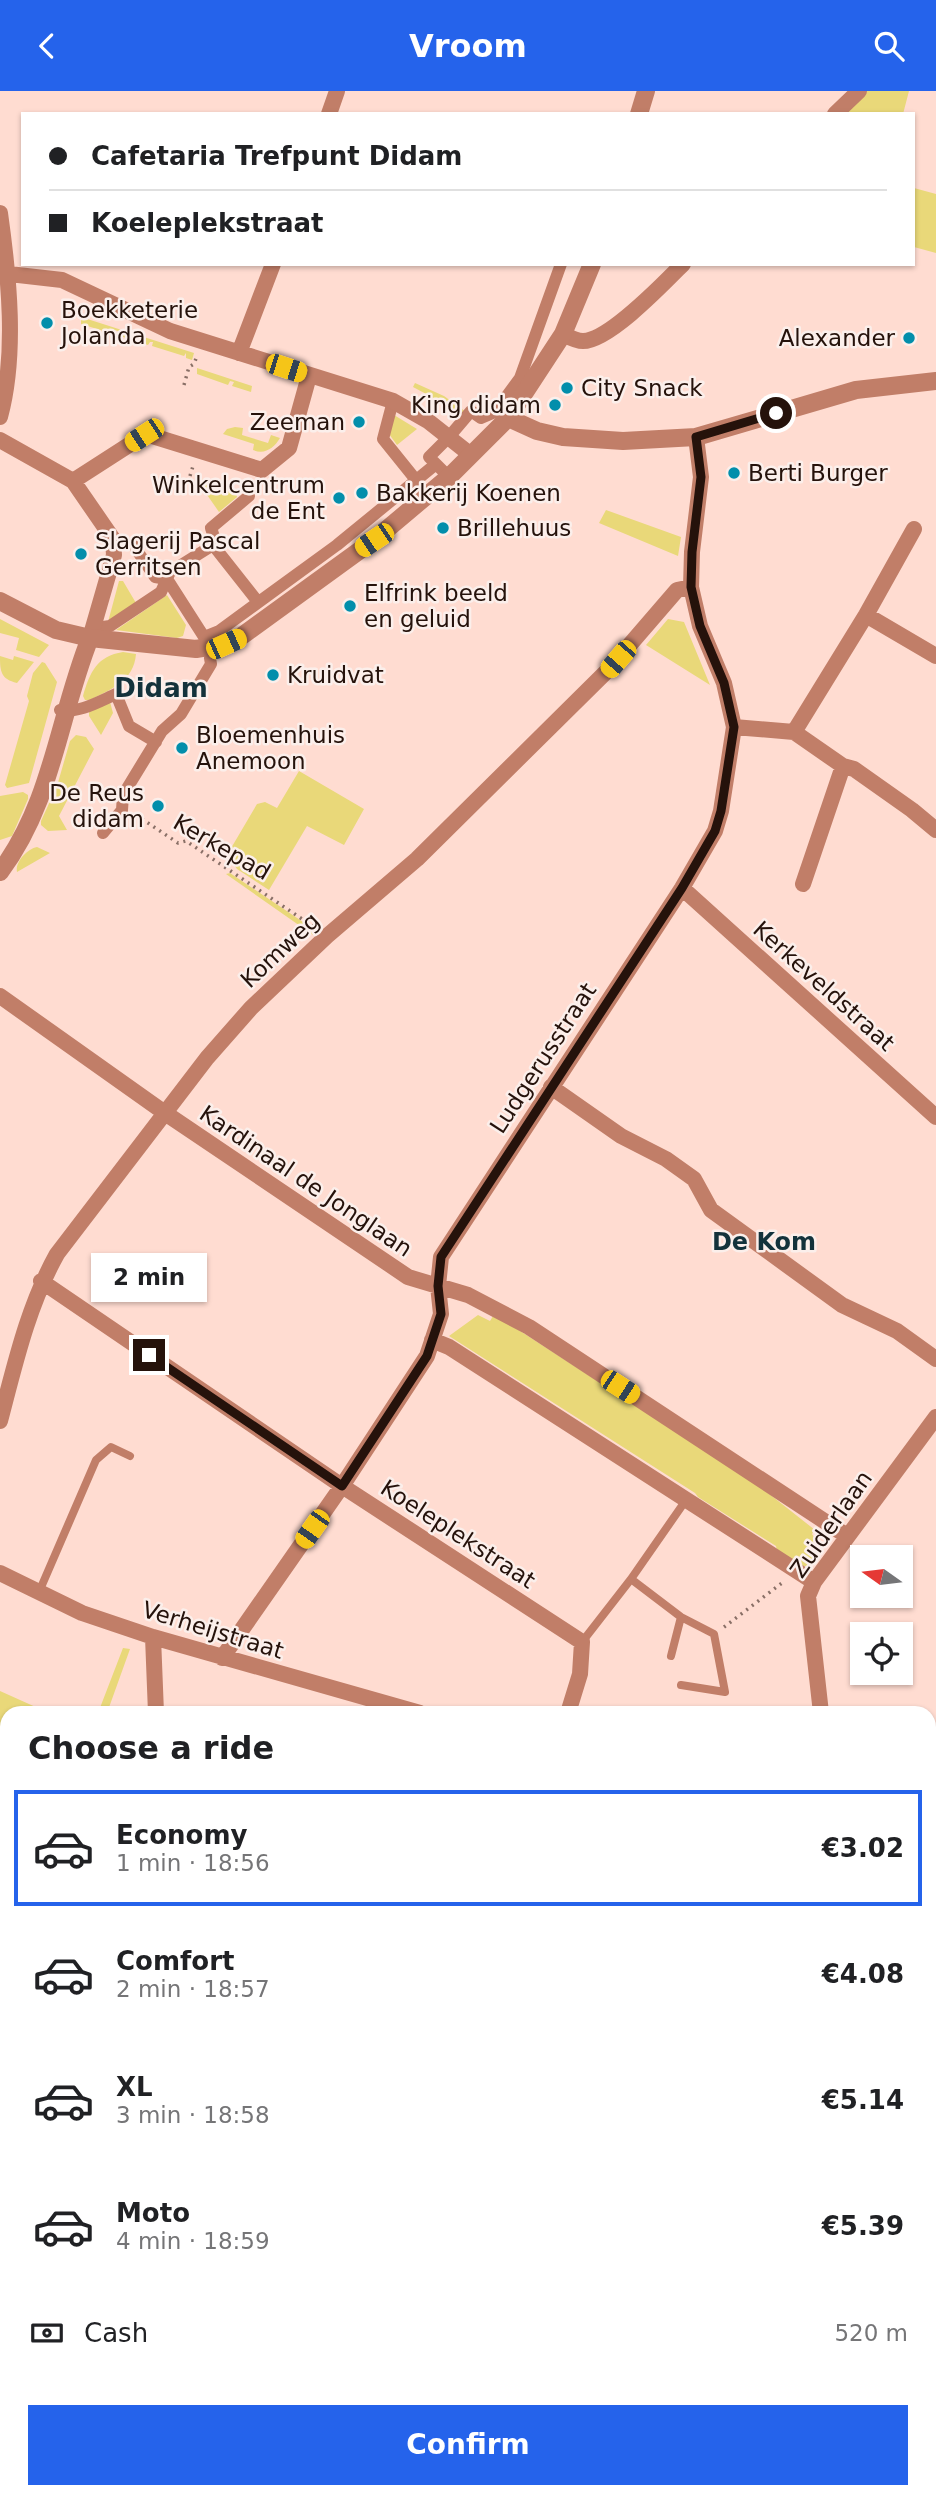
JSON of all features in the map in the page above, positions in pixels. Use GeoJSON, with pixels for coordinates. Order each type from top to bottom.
{"type":"FeatureCollection","features":[{"type":"Feature","properties":{"kind":"street"},"geometry":{"type":"LineString","coordinates":[[330,112],[337,91]]}},
{"type":"Feature","properties":{"kind":"street"},"geometry":{"type":"LineString","coordinates":[[640,112],[646,91]]}},
{"type":"Feature","properties":{"kind":"street"},"geometry":{"type":"LineString","coordinates":[[837,112],[859,91]]}},
{"type":"Feature","properties":{"kind":"street"},"geometry":{"type":"LineString","coordinates":[[0,213],[9,362],[0,417]]}},
{"type":"Feature","properties":{"kind":"street"},"geometry":{"type":"LineString","coordinates":[[239,353],[272,266]]}},
{"type":"Feature","properties":{"kind":"street"},"geometry":{"type":"LineString","coordinates":[[454,431],[471,411],[481,418],[495,412],[518,385],[560,266]]}},
{"type":"Feature","properties":{"kind":"street"},"geometry":{"type":"LineString","coordinates":[[169,576],[205,638],[219,631],[337,545],[416,480],[442,471],[471,455],[508,418],[563,334],[591,266]]}},
{"type":"Feature","properties":{"kind":"street"},"geometry":{"type":"LineString","coordinates":[[563,334],[585,342],[611,329],[680,266]]}},
{"type":"Feature","properties":{"kind":"street"},"geometry":{"type":"LineString","coordinates":[[4,274],[62,279],[152,324],[393,401],[428,421],[471,455]]}},
{"type":"Feature","properties":{"kind":"street"},"geometry":{"type":"LineString","coordinates":[[74,481],[146,434],[262,470],[289,448],[309,376]]}},
{"type":"Feature","properties":{"kind":"street"},"geometry":{"type":"LineString","coordinates":[[508,418],[537,431],[587,439],[623,441],[696,437],[856,390],[936,381]]}},
{"type":"Feature","properties":{"kind":"street"},"geometry":{"type":"LineString","coordinates":[[393,401],[383,439],[416,480]]}},
{"type":"Feature","properties":{"kind":"street","name":"Ludgerusstraat"},"geometry":{"type":"LineString","coordinates":[[222,1658],[342,1486],[427,1356],[441,1314],[438,1286],[441,1257],[682,888],[715,831],[721,811],[734,727],[724,683],[700,626],[691,587],[692,552],[701,477],[696,437]]}},
{"type":"Feature","properties":{"kind":"street"},"geometry":{"type":"LineString","coordinates":[[0,440],[74,481],[113,539],[114,555],[97,633],[82,660],[64,711],[46,785],[18,846],[0,872]]}},
{"type":"Feature","properties":{"kind":"street"},"geometry":{"type":"LineString","coordinates":[[442,471],[429,457],[444,442]]}},
{"type":"Feature","properties":{"kind":"street"},"geometry":{"type":"LineString","coordinates":[[0,601],[56,630],[97,633],[195,649],[226,644],[239,638],[374,540],[442,471]]}},
{"type":"Feature","properties":{"kind":"street"},"geometry":{"type":"LineString","coordinates":[[97,633],[161,592],[169,576],[216,543],[211,528],[249,496]]}},
{"type":"Feature","properties":{"kind":"street"},"geometry":{"type":"LineString","coordinates":[[794,732],[866,615],[914,530]]}},
{"type":"Feature","properties":{"kind":"street"},"geometry":{"type":"LineString","coordinates":[[113,539],[134,546],[155,577],[169,576]]}},
{"type":"Feature","properties":{"kind":"street"},"geometry":{"type":"LineString","coordinates":[[213,545],[258,602]]}},
{"type":"Feature","properties":{"kind":"street","name":"Komweg"},"geometry":{"type":"LineString","coordinates":[[0,1422],[26,1323],[41,1282],[57,1254],[207,1058],[251,1008],[327,936],[417,859],[555,723],[608,670],[677,590],[691,587]]}},
{"type":"Feature","properties":{"kind":"street"},"geometry":{"type":"LineString","coordinates":[[866,615],[936,656]]}},
{"type":"Feature","properties":{"kind":"street"},"geometry":{"type":"LineString","coordinates":[[103,833],[122,810],[123,795],[162,731],[181,714],[211,664],[210,658]]}},
{"type":"Feature","properties":{"kind":"street"},"geometry":{"type":"LineString","coordinates":[[64,711],[91,705],[116,694],[129,726],[156,742]]}},
{"type":"Feature","properties":{"kind":"street"},"geometry":{"type":"LineString","coordinates":[[734,727],[794,732],[843,766],[854,769],[936,830]]}},
{"type":"Feature","properties":{"kind":"street"},"geometry":{"type":"LineString","coordinates":[[803,884],[843,766]]}},
{"type":"Feature","properties":{"kind":"street","name":"Kerkeveldstraat"},"geometry":{"type":"LineString","coordinates":[[682,888],[936,1117]]}},
{"type":"Feature","properties":{"kind":"street","name":"Kardinaal de Jonglaan"},"geometry":{"type":"LineString","coordinates":[[0,996],[165,1113],[408,1277],[468,1294],[529,1327],[847,1536]]}},
{"type":"Feature","properties":{"kind":"street"},"geometry":{"type":"LineString","coordinates":[[551,1087],[621,1136],[666,1159],[694,1179],[711,1210],[842,1305],[897,1331],[936,1359]]}},
{"type":"Feature","properties":{"kind":"street","name":"Koeleplekstraat"},"geometry":{"type":"LineString","coordinates":[[41,1282],[342,1486],[582,1642]]}},
{"type":"Feature","properties":{"kind":"street"},"geometry":{"type":"LineString","coordinates":[[432,1340],[449,1347],[814,1582]]}},
{"type":"Feature","properties":{"kind":"street","name":"Zuiderlaan"},"geometry":{"type":"LineString","coordinates":[[820,1706],[808,1596],[814,1582],[936,1417]]}},
{"type":"Feature","properties":{"kind":"street","name":"Verheijstraat"},"geometry":{"type":"LineString","coordinates":[[0,1573],[82,1613],[153,1637],[395,1706]]}},
{"type":"Feature","properties":{"kind":"street"},"geometry":{"type":"LineString","coordinates":[[153,1637],[156,1706]]}},
{"type":"Feature","properties":{"kind":"street"},"geometry":{"type":"LineString","coordinates":[[570,1706],[580,1674],[582,1642]]}},
{"type":"Feature","properties":{"kind":"lane"},"geometry":{"type":"LineString","coordinates":[[39,1592],[96,1460],[111,1447],[130,1456]]}},
{"type":"Feature","properties":{"kind":"lane"},"geometry":{"type":"LineString","coordinates":[[582,1642],[631,1579],[686,1500]]}},
{"type":"Feature","properties":{"kind":"lane"},"geometry":{"type":"LineString","coordinates":[[631,1579],[681,1617],[714,1634],[725,1692],[681,1685]]}},
{"type":"Feature","properties":{"kind":"lane"},"geometry":{"type":"LineString","coordinates":[[671,1656],[681,1617]]}},
{"type":"Feature","properties":{"kind":"path"},"geometry":{"type":"LineString","coordinates":[[184,385],[201,341]]}},
{"type":"Feature","properties":{"kind":"path","name":"Kerkepad"},"geometry":{"type":"LineString","coordinates":[[133,813],[178,843],[186,841],[327,936]]}},
{"type":"Feature","properties":{"kind":"path"},"geometry":{"type":"LineString","coordinates":[[714,1634],[797,1572]]}},
{"type":"Feature","properties":{"kind":"shaded area"},"geometry":{"type":"Polygon","coordinates":[[[866,91],[909,91],[904,112],[843,112],[866,91]]]}},
{"type":"Feature","properties":{"kind":"shaded area"},"geometry":{"type":"Polygon","coordinates":[[[915,188],[936,194],[936,253],[915,247],[915,188]]]}},
{"type":"Feature","properties":{"kind":"shaded area"},"geometry":{"type":"Polygon","coordinates":[[[81,317],[194,353],[192,360],[186,358],[186,353],[184,356],[152,346],[153,342],[148,345],[117,335],[118,331],[114,330],[113,334],[81,324],[81,317]]]}},
{"type":"Feature","properties":{"kind":"shaded area"},"geometry":{"type":"Polygon","coordinates":[[[197,368],[252,386],[251,392],[232,386],[234,382],[230,381],[228,385],[197,374],[197,368]]]}},
{"type":"Feature","properties":{"kind":"shaded area"},"geometry":{"type":"Polygon","coordinates":[[[415,383],[444,396],[466,412],[461,418],[413,387],[415,383]]]}},
{"type":"Feature","properties":{"kind":"shaded area"},"geometry":{"type":"Polygon","coordinates":[[[394,415],[417,429],[397,445],[389,434],[394,415]]]}},
{"type":"Feature","properties":{"kind":"shaded area"},"geometry":{"type":"Polygon","coordinates":[[[243,428],[242,435],[268,443],[271,435],[280,438],[269,450],[261,452],[253,450],[254,444],[223,434],[227,429],[243,428]]]}},
{"type":"Feature","properties":{"kind":"shaded area"},"geometry":{"type":"Polygon","coordinates":[[[196,479],[236,492],[237,497],[219,512],[196,479]]]}},
{"type":"Feature","properties":{"kind":"shaded area"},"geometry":{"type":"Polygon","coordinates":[[[606,510],[681,537],[678,556],[599,523],[606,510]]]}},
{"type":"Feature","properties":{"kind":"shaded area"},"geometry":{"type":"Polygon","coordinates":[[[119,581],[123,581],[136,603],[108,622],[119,581]]]}},
{"type":"Feature","properties":{"kind":"shaded area"},"geometry":{"type":"Polygon","coordinates":[[[167,595],[186,625],[183,636],[177,638],[116,630],[167,595]]]}},
{"type":"Feature","properties":{"kind":"shaded area"},"geometry":{"type":"Polygon","coordinates":[[[0,619],[49,645],[39,657],[16,650],[19,638],[0,633],[0,619]]]}},
{"type":"Feature","properties":{"kind":"shaded area"},"geometry":{"type":"Polygon","coordinates":[[[668,619],[684,622],[710,685],[646,645],[668,619]]]}},
{"type":"Feature","properties":{"kind":"shaded area"},"geometry":{"type":"Polygon","coordinates":[[[123,652],[136,654],[126,678],[106,692],[85,700],[83,696],[86,687],[96,667],[107,657],[123,652]]]}},
{"type":"Feature","properties":{"kind":"shaded area"},"geometry":{"type":"Polygon","coordinates":[[[0,656],[13,660],[14,656],[34,662],[17,683],[2,674],[0,656]]]}},
{"type":"Feature","properties":{"kind":"shaded area"},"geometry":{"type":"Polygon","coordinates":[[[42,662],[57,682],[29,783],[7,788],[5,785],[29,701],[27,696],[33,673],[42,662]]]}},
{"type":"Feature","properties":{"kind":"shaded area"},"geometry":{"type":"Polygon","coordinates":[[[110,702],[113,713],[101,735],[89,712],[110,702]]]}},
{"type":"Feature","properties":{"kind":"shaded area"},"geometry":{"type":"Polygon","coordinates":[[[76,735],[86,737],[94,749],[59,816],[67,830],[48,831],[41,825],[41,821],[57,786],[70,741],[76,735]]]}},
{"type":"Feature","properties":{"kind":"shaded area"},"geometry":{"type":"Polygon","coordinates":[[[299,771],[364,809],[344,845],[307,826],[269,890],[237,869],[227,855],[257,804],[265,802],[277,808],[299,771]]]}},
{"type":"Feature","properties":{"kind":"shaded area"},"geometry":{"type":"Polygon","coordinates":[[[23,792],[28,795],[28,799],[12,836],[0,840],[0,796],[23,792]]]}},
{"type":"Feature","properties":{"kind":"shaded area"},"geometry":{"type":"Polygon","coordinates":[[[37,847],[50,853],[17,872],[22,857],[37,847]]]}},
{"type":"Feature","properties":{"kind":"shaded area"},"geometry":{"type":"Polygon","coordinates":[[[230,873],[312,928],[313,935],[226,874],[230,873]]]}},
{"type":"Feature","properties":{"kind":"shaded area"},"geometry":{"type":"Polygon","coordinates":[[[478,1315],[490,1321],[493,1316],[514,1327],[754,1482],[815,1530],[812,1534],[816,1550],[810,1566],[803,1566],[777,1551],[776,1546],[449,1336],[478,1315]]]}},
{"type":"Feature","properties":{"kind":"shaded area"},"geometry":{"type":"Polygon","coordinates":[[[123,1648],[130,1649],[110,1706],[101,1706],[123,1648]]]}},
{"type":"Feature","properties":{"kind":"shaded area"},"geometry":{"type":"Polygon","coordinates":[[[0,1691],[33,1706],[0,1706],[0,1691]]]}},
{"type":"Feature","properties":{"kind":"place","name":"Boekketerie Jolanda"},"geometry":{"type":"Point","coordinates":[47,323]}},
{"type":"Feature","properties":{"kind":"place","name":"Alexander"},"geometry":{"type":"Point","coordinates":[909,338]}},
{"type":"Feature","properties":{"kind":"place","name":"City Snack"},"geometry":{"type":"Point","coordinates":[567,388]}},
{"type":"Feature","properties":{"kind":"place","name":"King didam"},"geometry":{"type":"Point","coordinates":[555,405]}},
{"type":"Feature","properties":{"kind":"place","name":"Zeeman"},"geometry":{"type":"Point","coordinates":[359,422]}},
{"type":"Feature","properties":{"kind":"place","name":"Berti Burger"},"geometry":{"type":"Point","coordinates":[734,473]}},
{"type":"Feature","properties":{"kind":"place","name":"Bakkerij Koenen"},"geometry":{"type":"Point","coordinates":[362,493]}},
{"type":"Feature","properties":{"kind":"place","name":"Winkelcentrum de Ent"},"geometry":{"type":"Point","coordinates":[339,498]}},
{"type":"Feature","properties":{"kind":"place","name":"Brillehuus"},"geometry":{"type":"Point","coordinates":[443,528]}},
{"type":"Feature","properties":{"kind":"place","name":"Slagerij Pascal Gerritsen"},"geometry":{"type":"Point","coordinates":[81,554]}},
{"type":"Feature","properties":{"kind":"place","name":"Elfrink beeld en geluid"},"geometry":{"type":"Point","coordinates":[350,606]}},
{"type":"Feature","properties":{"kind":"place","name":"Kruidvat"},"geometry":{"type":"Point","coordinates":[273,675]}},
{"type":"Feature","properties":{"kind":"place","name":"Bloemenhuis Anemoon"},"geometry":{"type":"Point","coordinates":[182,748]}},
{"type":"Feature","properties":{"kind":"place","name":"De Reus didam"},"geometry":{"type":"Point","coordinates":[158,806]}},
{"type":"Feature","properties":{"kind":"district","name":"Didam"},"geometry":{"type":"Point","coordinates":[161,688]}},
{"type":"Feature","properties":{"kind":"district","name":"De Kom"},"geometry":{"type":"Point","coordinates":[764,1242]}},
{"type":"Feature","properties":{"kind":"route"},"geometry":{"type":"LineString","coordinates":[[149,1355],[342,1486],[427,1356],[441,1314],[438,1286],[441,1257],[682,888],[706,842],[715,831],[721,811],[734,727],[724,683],[700,626],[691,587],[692,552],[701,477],[696,437],[776,413]]}}]}
